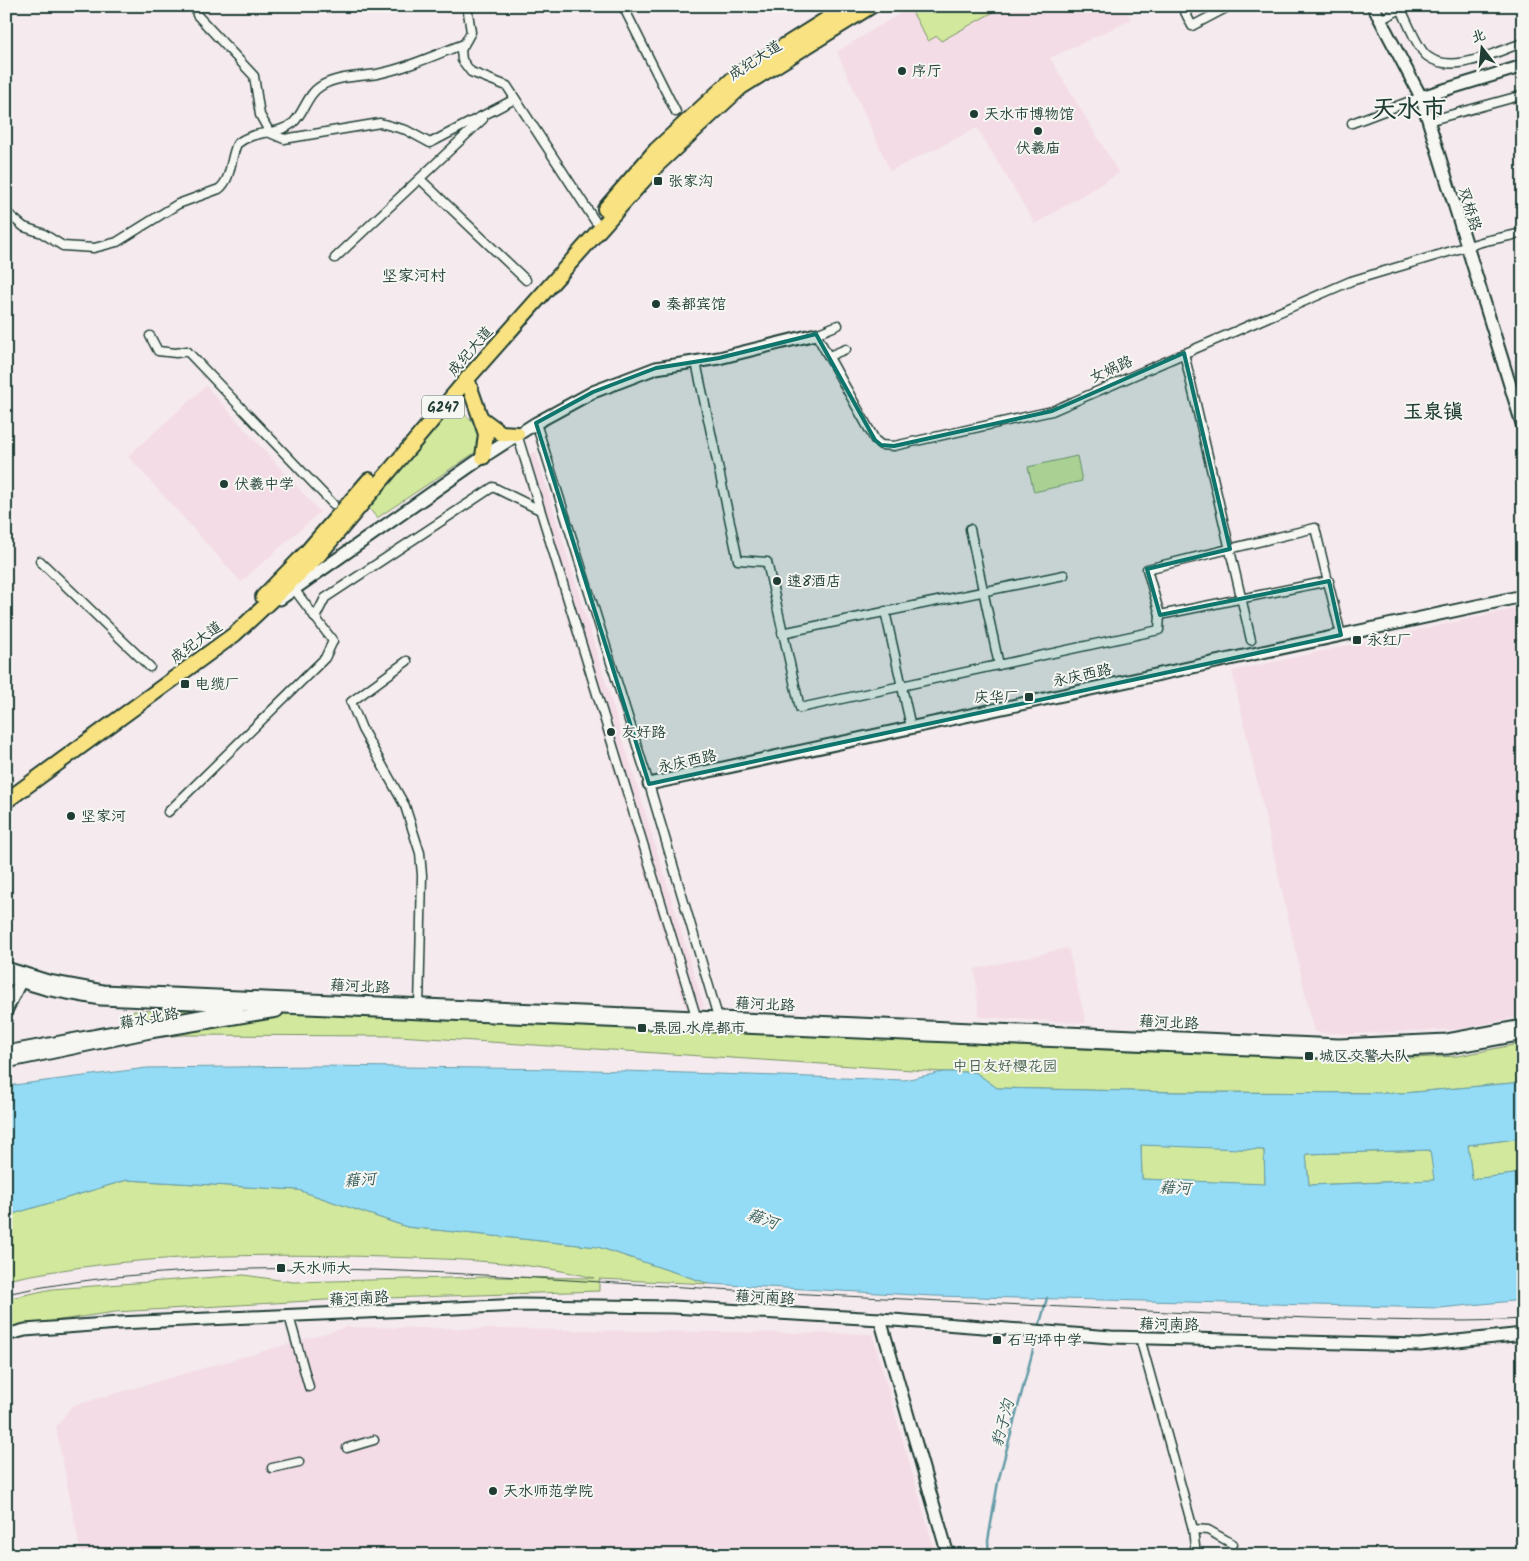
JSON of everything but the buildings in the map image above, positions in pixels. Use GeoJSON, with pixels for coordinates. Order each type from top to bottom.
{"type":"FeatureCollection","features":[{"type":"Feature","properties":{"kind":"highway","name":"成纪大道"},"geometry":{"type":"LineString","coordinates":[[6,794],[232,629],[306,554],[656,150],[736,76],[848,6]]}},
{"type":"Feature","properties":{"kind":"highway","name":"成纪大道"},"geometry":{"type":"LineString","coordinates":[[6,801],[257,615],[317,557],[467,379],[657,165],[741,87],[871,6]]}},
{"type":"Feature","properties":{"kind":"highway"},"geometry":{"type":"LineString","coordinates":[[467,379],[486,434],[483,457]]}},
{"type":"Feature","properties":{"kind":"highway"},"geometry":{"type":"LineString","coordinates":[[482,419],[501,433],[517,434]]}},
{"type":"Feature","properties":{"kind":"main road","name":"双桥路"},"geometry":{"type":"LineString","coordinates":[[1373,6],[1421,97],[1523,427]]}},
{"type":"Feature","properties":{"kind":"main road"},"geometry":{"type":"LineString","coordinates":[[1421,97],[1523,66]]}},
{"type":"Feature","properties":{"kind":"main road"},"geometry":{"type":"LineString","coordinates":[[232,629],[257,615],[517,434],[593,392],[645,371],[696,362],[816,334]]}},
{"type":"Feature","properties":{"kind":"main road","name":"永庆西路"},"geometry":{"type":"LineString","coordinates":[[649,784],[1523,596]]}},
{"type":"Feature","properties":{"kind":"main road","name":"藉河北路"},"geometry":{"type":"LineString","coordinates":[[6,968],[46,989],[101,999],[254,1006],[297,1003]]}},
{"type":"Feature","properties":{"kind":"main road","name":"藉河北路"},"geometry":{"type":"LineString","coordinates":[[6,977],[48,981],[103,991],[297,1003],[1339,1053],[1447,1048],[1523,1034]]}},
{"type":"Feature","properties":{"kind":"main road"},"geometry":{"type":"LineString","coordinates":[[6,1011],[23,978]]}},
{"type":"Feature","properties":{"kind":"main road","name":"藉水北路"},"geometry":{"type":"LineString","coordinates":[[6,1062],[297,1003]]}},
{"type":"Feature","properties":{"kind":"main road","name":"藉水北路"},"geometry":{"type":"LineString","coordinates":[[6,1052],[254,1006]]}},
{"type":"Feature","properties":{"kind":"main road","name":"藉河北路"},"geometry":{"type":"LineString","coordinates":[[419,1008],[696,1016],[1339,1045],[1446,1040],[1523,1026]]}},
{"type":"Feature","properties":{"kind":"main road","name":"藉河南路"},"geometry":{"type":"LineString","coordinates":[[6,1335],[25,1330],[119,1323],[521,1305],[673,1307],[880,1319],[1140,1338],[1420,1344],[1523,1334]]}},
{"type":"Feature","properties":{"kind":"main road"},"geometry":{"type":"LineString","coordinates":[[880,1319],[948,1555]]}},
{"type":"Feature","properties":{"kind":"street"},"geometry":{"type":"LineString","coordinates":[[196,6],[196,15],[254,76],[260,116],[270,133],[284,139],[380,123],[406,130],[430,144],[515,99]]}},
{"type":"Feature","properties":{"kind":"street"},"geometry":{"type":"LineString","coordinates":[[467,6],[472,32],[461,50],[462,60],[471,72],[507,86],[595,221]]}},
{"type":"Feature","properties":{"kind":"street"},"geometry":{"type":"LineString","coordinates":[[623,6],[676,112]]}},
{"type":"Feature","properties":{"kind":"street"},"geometry":{"type":"LineString","coordinates":[[1182,6],[1192,26],[1230,6]]}},
{"type":"Feature","properties":{"kind":"street"},"geometry":{"type":"LineString","coordinates":[[1380,20],[1404,8],[1426,56],[1444,65],[1466,62],[1523,43]]}},
{"type":"Feature","properties":{"kind":"street"},"geometry":{"type":"LineString","coordinates":[[6,212],[24,228],[42,233],[63,246],[104,247],[125,238],[178,204],[219,189],[228,174],[237,144],[254,134],[270,133],[293,122],[320,86],[341,78],[376,74],[409,66],[464,44]]}},
{"type":"Feature","properties":{"kind":"street"},"geometry":{"type":"LineString","coordinates":[[1428,121],[1523,96]]}},
{"type":"Feature","properties":{"kind":"street"},"geometry":{"type":"LineString","coordinates":[[1352,123],[1421,97]]}},
{"type":"Feature","properties":{"kind":"street"},"geometry":{"type":"LineString","coordinates":[[335,258],[491,112]]}},
{"type":"Feature","properties":{"kind":"street"},"geometry":{"type":"LineString","coordinates":[[420,179],[526,280]]}},
{"type":"Feature","properties":{"kind":"street","name":"女娲路"},"geometry":{"type":"LineString","coordinates":[[816,334],[875,440],[881,445],[894,446],[1052,411],[1184,352],[1350,282],[1466,246],[1523,233]]}},
{"type":"Feature","properties":{"kind":"street"},"geometry":{"type":"LineString","coordinates":[[816,334],[838,325]]}},
{"type":"Feature","properties":{"kind":"street"},"geometry":{"type":"LineString","coordinates":[[150,336],[158,351],[176,353],[187,351],[333,504]]}},
{"type":"Feature","properties":{"kind":"street"},"geometry":{"type":"LineString","coordinates":[[829,356],[846,349]]}},
{"type":"Feature","properties":{"kind":"street"},"geometry":{"type":"LineString","coordinates":[[1184,352],[1251,640]]}},
{"type":"Feature","properties":{"kind":"street"},"geometry":{"type":"LineString","coordinates":[[696,362],[738,560],[767,562],[800,708],[1159,630],[1160,615],[1147,569],[1315,528],[1329,581],[1340,635]]}},
{"type":"Feature","properties":{"kind":"street"},"geometry":{"type":"LineString","coordinates":[[536,423],[649,784],[718,1017]]}},
{"type":"Feature","properties":{"kind":"street"},"geometry":{"type":"LineString","coordinates":[[517,434],[696,1016]]}},
{"type":"Feature","properties":{"kind":"street"},"geometry":{"type":"LineString","coordinates":[[315,618],[325,598],[493,487],[540,510]]}},
{"type":"Feature","properties":{"kind":"street"},"geometry":{"type":"LineString","coordinates":[[970,529],[1000,665]]}},
{"type":"Feature","properties":{"kind":"street"},"geometry":{"type":"LineString","coordinates":[[40,561],[150,667]]}},
{"type":"Feature","properties":{"kind":"street"},"geometry":{"type":"LineString","coordinates":[[782,633],[1064,575]]}},
{"type":"Feature","properties":{"kind":"street"},"geometry":{"type":"LineString","coordinates":[[1160,615],[1329,581]]}},
{"type":"Feature","properties":{"kind":"street"},"geometry":{"type":"LineString","coordinates":[[168,812],[325,658],[333,641],[294,589]]}},
{"type":"Feature","properties":{"kind":"street"},"geometry":{"type":"LineString","coordinates":[[885,611],[911,727]]}},
{"type":"Feature","properties":{"kind":"street"},"geometry":{"type":"LineString","coordinates":[[407,661],[351,702],[362,729],[405,806],[420,853],[422,875],[419,1008]]}},
{"type":"Feature","properties":{"kind":"street"},"geometry":{"type":"LineString","coordinates":[[289,1316],[309,1387]]}},
{"type":"Feature","properties":{"kind":"street"},"geometry":{"type":"LineString","coordinates":[[1140,1338],[1193,1528],[1196,1555]]}},
{"type":"Feature","properties":{"kind":"street"},"geometry":{"type":"LineString","coordinates":[[347,1448],[374,1440]]}},
{"type":"Feature","properties":{"kind":"street"},"geometry":{"type":"LineString","coordinates":[[272,1468],[299,1462]]}},
{"type":"Feature","properties":{"kind":"street"},"geometry":{"type":"LineString","coordinates":[[1193,1528],[1208,1530],[1233,1544]]}},
{"type":"Feature","properties":{"kind":"highlighted area"},"geometry":{"type":"Polygon","coordinates":[[[816,334],[875,440],[881,445],[894,446],[1052,411],[1184,353],[1230,549],[1147,569],[1160,615],[1329,581],[1341,635],[649,784],[536,423],[593,392],[656,368],[719,358],[816,334]]]}},
{"type":"Feature","properties":{"kind":"shaded area","name":"天水市博物馆"},"geometry":{"type":"Polygon","coordinates":[[[912,6],[1124,6],[1131,20],[1050,58],[1119,173],[1035,224],[977,128],[890,171],[837,52],[912,6]]]}},
{"type":"Feature","properties":{"kind":"shaded area","name":"伏羲中学"},"geometry":{"type":"Polygon","coordinates":[[[206,386],[320,512],[241,582],[128,456],[206,386]]]}},
{"type":"Feature","properties":{"kind":"shaded area","name":"友好路"},"geometry":{"type":"Polygon","coordinates":[[[536,452],[704,1007],[687,1012],[518,457],[536,452]]]}},
{"type":"Feature","properties":{"kind":"shaded area"},"geometry":{"type":"Polygon","coordinates":[[[1523,607],[1523,1016],[1459,1029],[1346,1034],[1314,1032],[1232,671],[1523,607]]]}},
{"type":"Feature","properties":{"kind":"shaded area"},"geometry":{"type":"Polygon","coordinates":[[[1068,948],[1086,1023],[979,1017],[975,969],[1068,948]]]}},
{"type":"Feature","properties":{"kind":"shaded area","name":"天水师范学院"},"geometry":{"type":"Polygon","coordinates":[[[347,1327],[872,1334],[936,1555],[81,1555],[56,1427],[72,1406],[347,1327]]]}},
{"type":"Feature","properties":{"kind":"green space"},"geometry":{"type":"Polygon","coordinates":[[[912,6],[998,6],[999,9],[941,41],[937,36],[928,41],[910,8],[912,6]]]}},
{"type":"Feature","properties":{"kind":"green space"},"geometry":{"type":"Polygon","coordinates":[[[454,408],[476,424],[480,441],[479,450],[377,518],[368,507],[454,408]]]}},
{"type":"Feature","properties":{"kind":"green space"},"geometry":{"type":"Polygon","coordinates":[[[1077,456],[1082,481],[1034,492],[1028,467],[1077,456]]]}},
{"type":"Feature","properties":{"kind":"green space","name":"中日友好樱花园"},"geometry":{"type":"Polygon","coordinates":[[[240,1009],[751,1029],[1082,1049],[1365,1060],[1458,1056],[1523,1043],[1523,1082],[1404,1093],[1175,1092],[997,1088],[975,1072],[943,1072],[399,1036],[183,1035],[130,1040],[133,1011],[240,1009]]]}},
{"type":"Feature","properties":{"kind":"green space"},"geometry":{"type":"Polygon","coordinates":[[[1523,1138],[1523,1173],[1472,1179],[1468,1145],[1523,1138]]]}},
{"type":"Feature","properties":{"kind":"green space"},"geometry":{"type":"Polygon","coordinates":[[[1141,1144],[1264,1150],[1265,1185],[1142,1179],[1141,1144]]]}},
{"type":"Feature","properties":{"kind":"green space"},"geometry":{"type":"Polygon","coordinates":[[[1430,1150],[1435,1180],[1309,1185],[1306,1154],[1430,1150]]]}},
{"type":"Feature","properties":{"kind":"green space"},"geometry":{"type":"Polygon","coordinates":[[[127,1180],[298,1190],[407,1227],[598,1247],[710,1284],[599,1279],[599,1291],[326,1300],[115,1312],[6,1328],[6,1299],[52,1289],[244,1275],[293,1282],[486,1277],[594,1278],[516,1264],[490,1262],[289,1255],[147,1260],[53,1271],[6,1280],[6,1216],[127,1180]]]}},
{"type":"Feature","properties":{"kind":"water","name":"藉河"},"geometry":{"type":"Polygon","coordinates":[[[321,1066],[561,1069],[904,1080],[943,1072],[975,1072],[997,1088],[1175,1092],[1404,1093],[1523,1082],[1523,1138],[1468,1145],[1472,1179],[1523,1173],[1523,1300],[1440,1308],[934,1296],[710,1284],[598,1247],[407,1227],[298,1190],[127,1180],[6,1216],[6,1086],[147,1068],[321,1066]],[[1141,1145],[1142,1179],[1265,1184],[1264,1150],[1141,1145]],[[1430,1150],[1306,1154],[1309,1185],[1434,1180],[1430,1150]]]}},
{"type":"Feature","properties":{"kind":"waterway","name":"豹子沟"},"geometry":{"type":"LineString","coordinates":[[1039,1327],[1047,1298]]}},
{"type":"Feature","properties":{"kind":"waterway","name":"豹子沟"},"geometry":{"type":"LineString","coordinates":[[989,1555],[988,1541],[998,1482],[1037,1335]]}},
{"type":"Feature","properties":{"kind":"tram line"},"geometry":{"type":"LineString","coordinates":[[6,1294],[75,1282],[145,1274],[216,1270],[358,1270],[429,1272],[848,1296],[1252,1316],[1432,1321],[1523,1319]]}},
{"type":"Feature","properties":{"kind":"place","name":"序厅"},"geometry":{"type":"Point","coordinates":[902,71]}},
{"type":"Feature","properties":{"kind":"place","name":"天水市博物馆"},"geometry":{"type":"Point","coordinates":[974,114]}},
{"type":"Feature","properties":{"kind":"place","name":"伏羲庙"},"geometry":{"type":"Point","coordinates":[1038,131]}},
{"type":"Feature","properties":{"kind":"place","name":"张家沟"},"geometry":{"type":"Point","coordinates":[658,181]}},
{"type":"Feature","properties":{"kind":"place","name":"秦都宾馆"},"geometry":{"type":"Point","coordinates":[656,304]}},
{"type":"Feature","properties":{"kind":"place","name":"伏羲中学"},"geometry":{"type":"Point","coordinates":[224,484]}},
{"type":"Feature","properties":{"kind":"place","name":"速8酒店"},"geometry":{"type":"Point","coordinates":[777,581]}},
{"type":"Feature","properties":{"kind":"place","name":"永红厂"},"geometry":{"type":"Point","coordinates":[1357,640]}},
{"type":"Feature","properties":{"kind":"place","name":"电缆厂"},"geometry":{"type":"Point","coordinates":[185,684]}},
{"type":"Feature","properties":{"kind":"place","name":"庆华厂"},"geometry":{"type":"Point","coordinates":[1029,697]}},
{"type":"Feature","properties":{"kind":"place","name":"友好路"},"geometry":{"type":"Point","coordinates":[611,732]}},
{"type":"Feature","properties":{"kind":"place","name":"坚家河"},"geometry":{"type":"Point","coordinates":[71,816]}},
{"type":"Feature","properties":{"kind":"place","name":"景园.水岸都市"},"geometry":{"type":"Point","coordinates":[642,1028]}},
{"type":"Feature","properties":{"kind":"place","name":"城区交警大队"},"geometry":{"type":"Point","coordinates":[1309,1056]}},
{"type":"Feature","properties":{"kind":"place","name":"天水师大"},"geometry":{"type":"Point","coordinates":[281,1268]}},
{"type":"Feature","properties":{"kind":"place","name":"石马坪中学"},"geometry":{"type":"Point","coordinates":[997,1340]}},
{"type":"Feature","properties":{"kind":"place","name":"天水师范学院"},"geometry":{"type":"Point","coordinates":[493,1491]}},
{"type":"Feature","properties":{"kind":"district","name":"天水市"},"geometry":{"type":"Point","coordinates":[1409,108]}},
{"type":"Feature","properties":{"kind":"district","name":"坚家河村"},"geometry":{"type":"Point","coordinates":[414,275]}},
{"type":"Feature","properties":{"kind":"district","name":"玉泉镇"},"geometry":{"type":"Point","coordinates":[1433,411]}}]}
